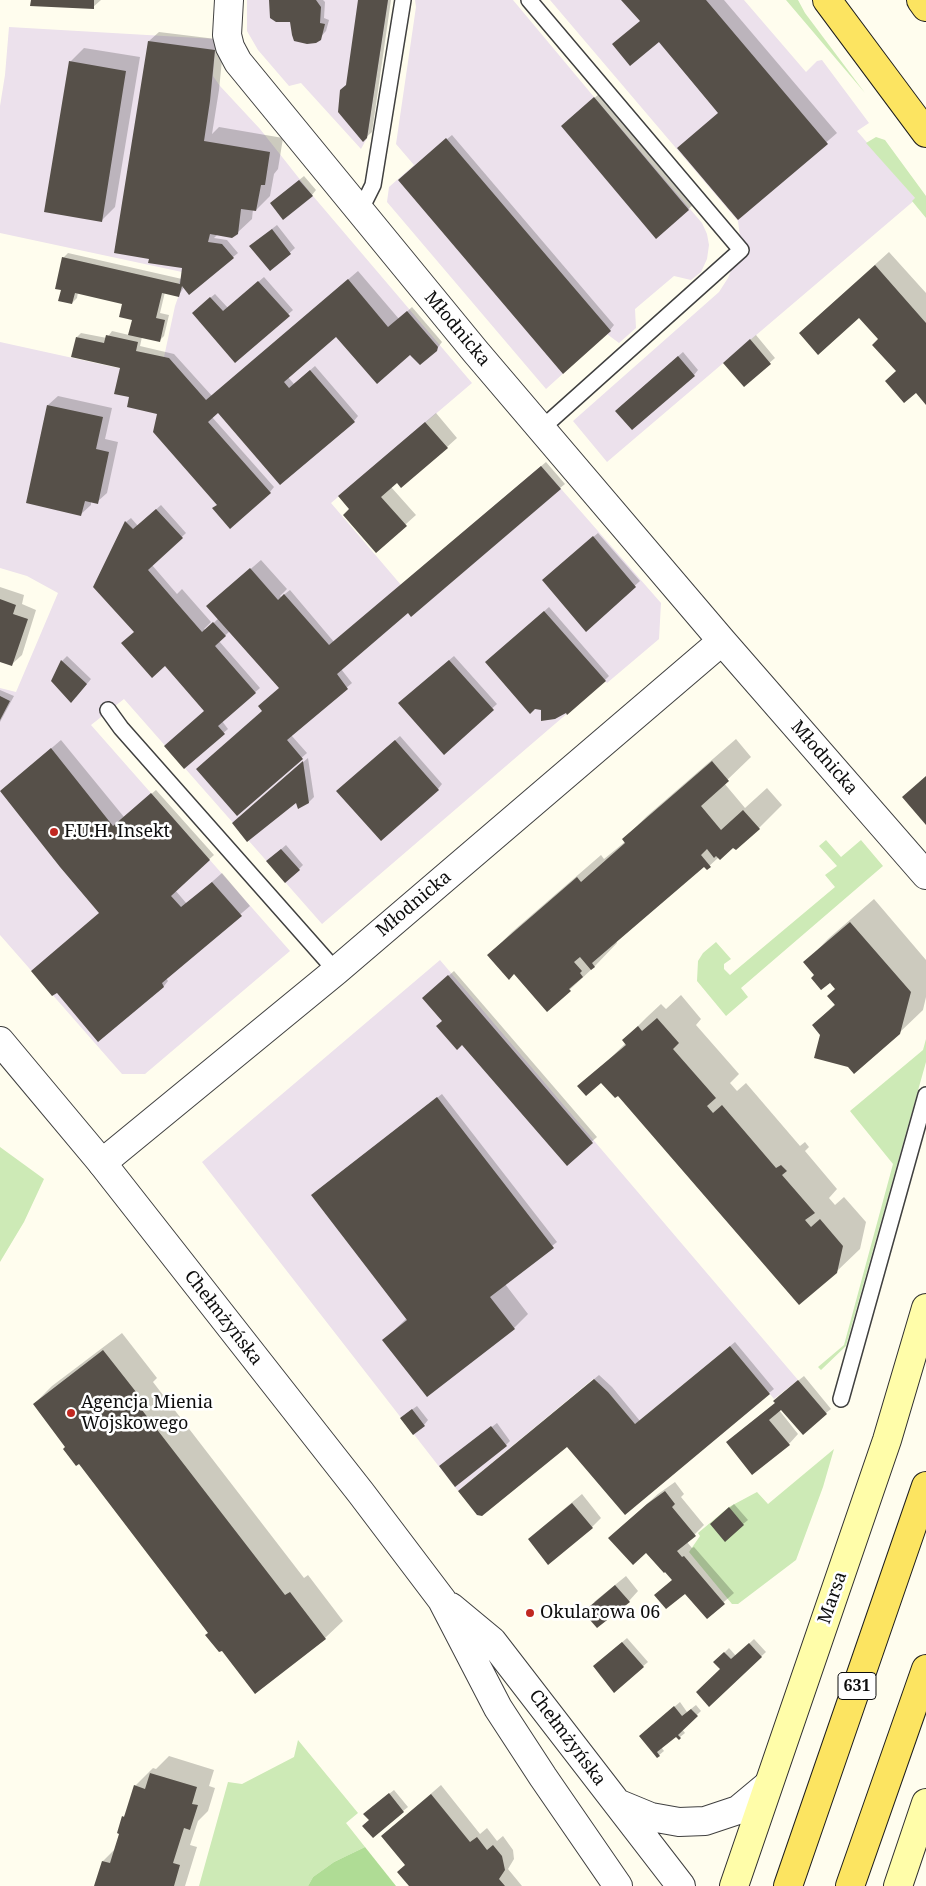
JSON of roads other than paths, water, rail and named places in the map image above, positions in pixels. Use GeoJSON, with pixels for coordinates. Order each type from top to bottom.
{"type":"FeatureCollection","features":[{"type":"Feature","properties":{"kind":"main road"},"geometry":{"type":"LineString","coordinates":[[827,0],[926,133]]}},
{"type":"Feature","properties":{"kind":"main road"},"geometry":{"type":"LineString","coordinates":[[921,0],[926,7]]}},
{"type":"Feature","properties":{"kind":"main road","name":"Marsa"},"geometry":{"type":"LineString","coordinates":[[734,1886],[887,1440],[926,1308]]}},
{"type":"Feature","properties":{"kind":"main road","name":"631"},"geometry":{"type":"LineString","coordinates":[[788,1886],[926,1486]]}},
{"type":"Feature","properties":{"kind":"main road"},"geometry":{"type":"LineString","coordinates":[[850,1886],[926,1669]]}},
{"type":"Feature","properties":{"kind":"main road"},"geometry":{"type":"LineString","coordinates":[[898,1886],[926,1804]]}},
{"type":"Feature","properties":{"kind":"street","name":"Młodnicka"},"geometry":{"type":"LineString","coordinates":[[229,0],[227,35],[230,47],[238,62],[541,429],[722,641],[926,875]]}},
{"type":"Feature","properties":{"kind":"street","name":"Młodnicka"},"geometry":{"type":"LineString","coordinates":[[102,1163],[336,970],[722,641]]}},
{"type":"Feature","properties":{"kind":"street","name":"Chełmżyńska"},"geometry":{"type":"LineString","coordinates":[[0,1041],[102,1163],[361,1493],[442,1600],[498,1708],[618,1886]]}},
{"type":"Feature","properties":{"kind":"street","name":"Chełmżyńska"},"geometry":{"type":"LineString","coordinates":[[442,1600],[492,1641],[536,1695],[615,1802],[681,1886]]}},
{"type":"Feature","properties":{"kind":"street"},"geometry":{"type":"LineString","coordinates":[[615,1802],[651,1817],[679,1822],[705,1821],[738,1810],[768,1785]]}},
{"type":"Feature","properties":{"kind":"lane"},"geometry":{"type":"LineString","coordinates":[[360,211],[374,185],[403,0]]}},
{"type":"Feature","properties":{"kind":"lane"},"geometry":{"type":"LineString","coordinates":[[529,0],[741,250],[541,429]]}},
{"type":"Feature","properties":{"kind":"lane"},"geometry":{"type":"LineString","coordinates":[[108,710],[121,728],[336,970]]}},
{"type":"Feature","properties":{"kind":"lane"},"geometry":{"type":"LineString","coordinates":[[841,1399],[926,1095]]}},
{"type":"Feature","properties":{"kind":"place","name":"F.U.H. Insekt"},"geometry":{"type":"Point","coordinates":[54,832]}},
{"type":"Feature","properties":{"kind":"place","name":"Agencja Mienia Wojskowego"},"geometry":{"type":"Point","coordinates":[71,1413]}},
{"type":"Feature","properties":{"kind":"place","name":"Okularowa 06"},"geometry":{"type":"Point","coordinates":[530,1613]}}]}
